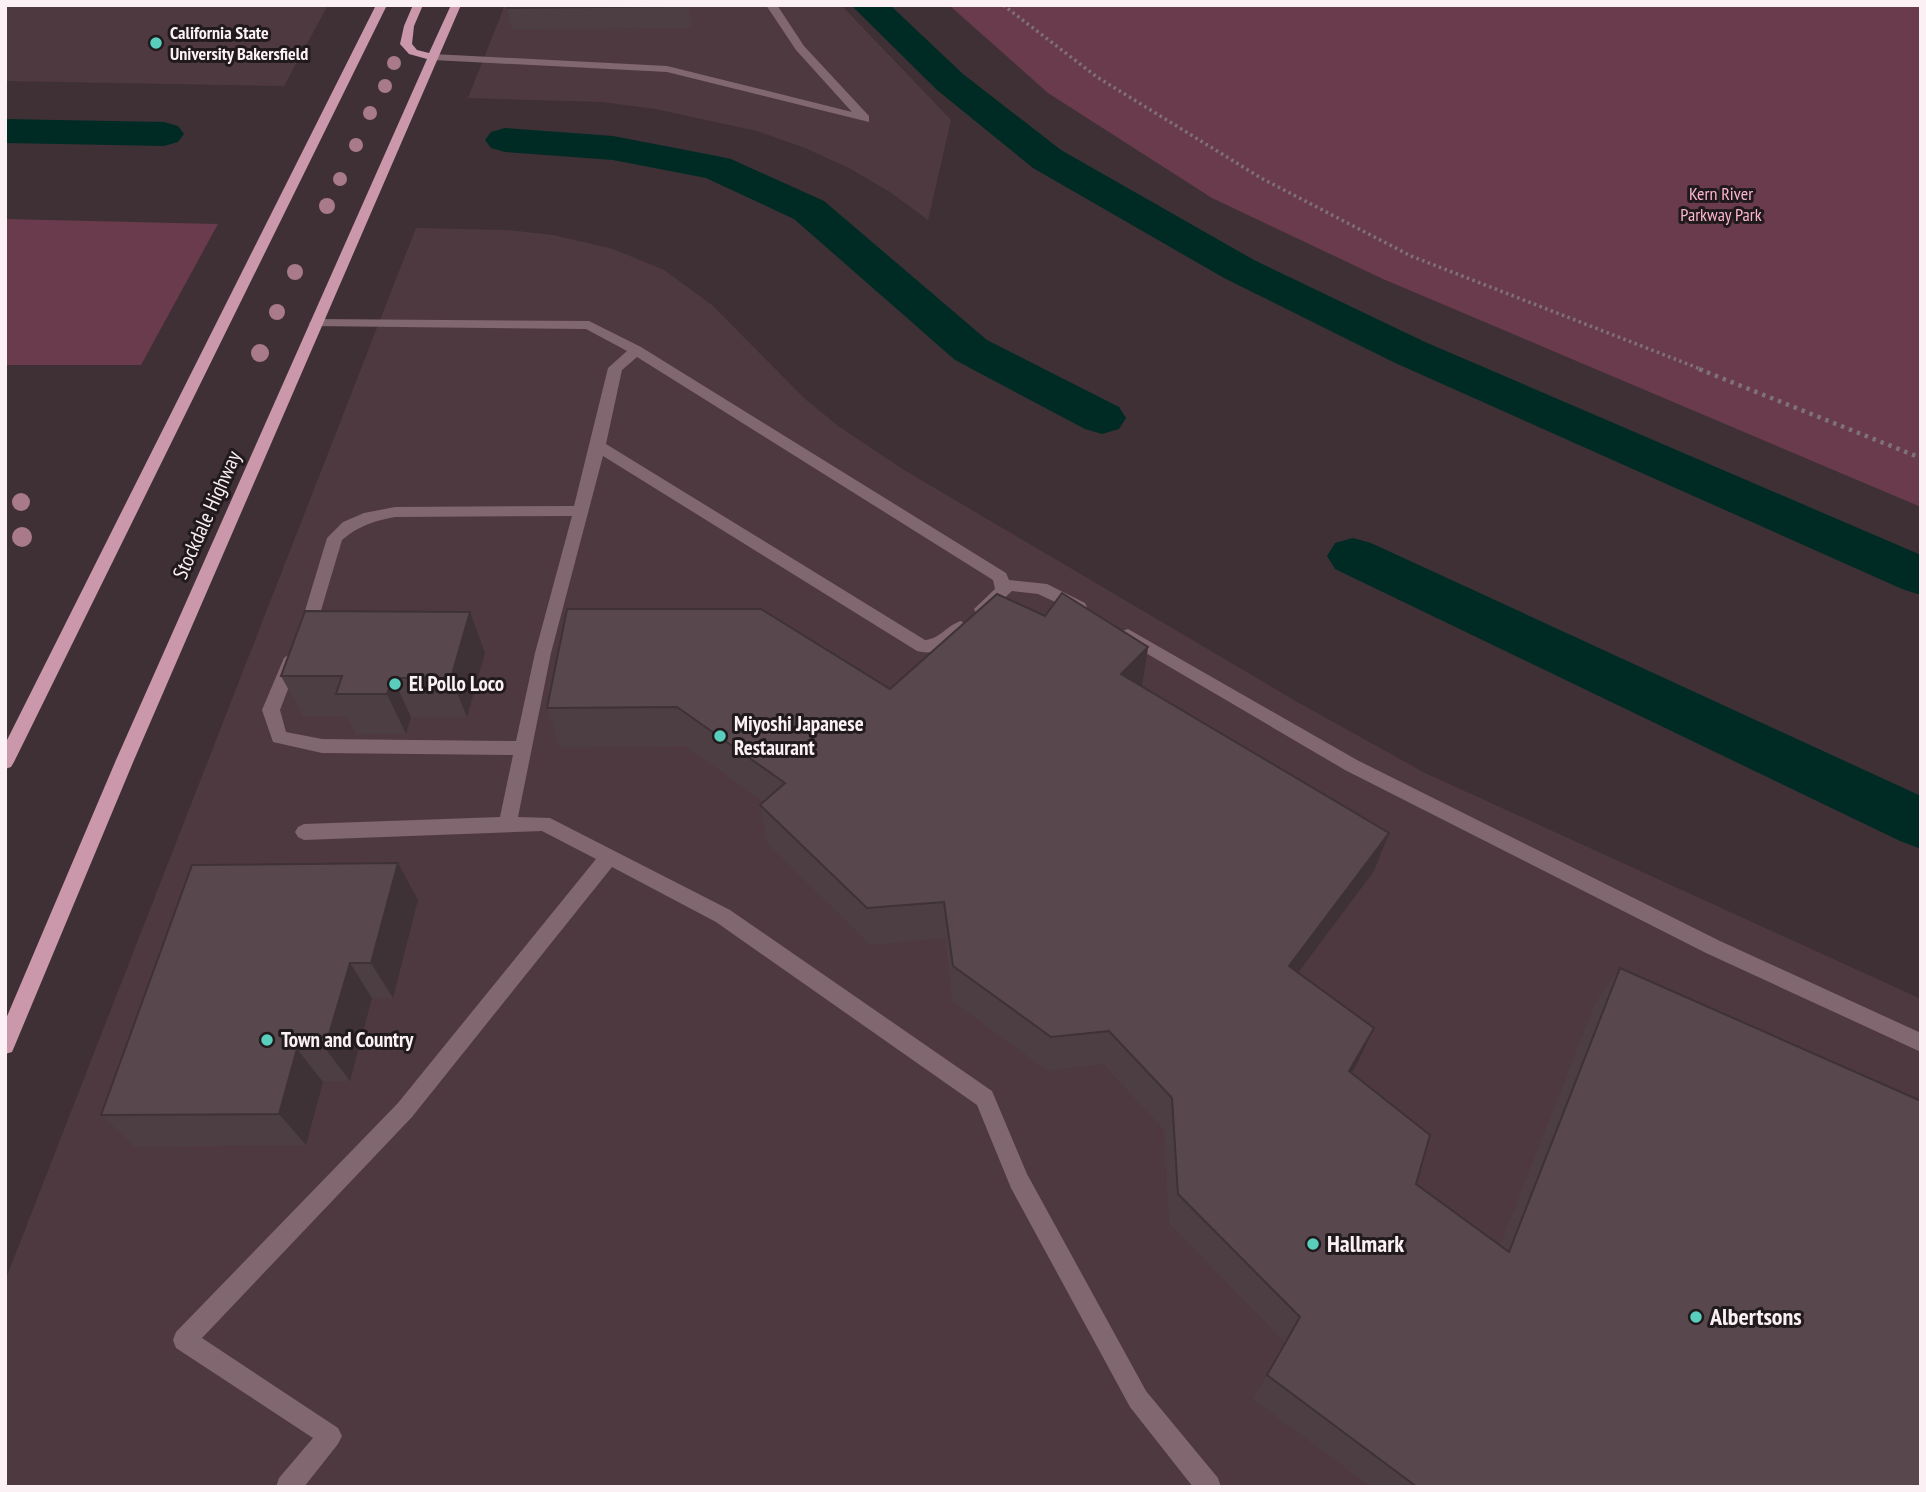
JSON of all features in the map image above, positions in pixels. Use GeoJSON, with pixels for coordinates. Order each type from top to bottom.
{"type":"FeatureCollection","features":[{"type":"Feature","properties":{"kind":"main road"},"geometry":{"type":"LineString","coordinates":[[5,762],[382,5]]}},
{"type":"Feature","properties":{"kind":"main road"},"geometry":{"type":"LineString","coordinates":[[418,5],[407,33],[406,44],[413,51],[433,57]]}},
{"type":"Feature","properties":{"kind":"main road","name":"Stockdale Highway"},"geometry":{"type":"LineString","coordinates":[[5,1045],[130,747],[456,5]]}},
{"type":"Feature","properties":{"kind":"lane"},"geometry":{"type":"LineString","coordinates":[[433,57],[667,69],[865,118],[800,48],[771,5]]}},
{"type":"Feature","properties":{"kind":"lane"},"geometry":{"type":"LineString","coordinates":[[316,323],[589,325],[636,350],[1000,577],[1004,591],[939,645],[923,647],[598,446]]}},
{"type":"Feature","properties":{"kind":"lane"},"geometry":{"type":"LineString","coordinates":[[507,825],[543,653],[598,446],[615,368],[636,350]]}},
{"type":"Feature","properties":{"kind":"lane"},"geometry":{"type":"LineString","coordinates":[[523,748],[322,746],[279,737],[271,709],[287,666],[306,634],[335,538],[348,526],[369,517],[395,512],[581,511]]}},
{"type":"Feature","properties":{"kind":"lane"},"geometry":{"type":"LineString","coordinates":[[1003,584],[1041,589],[1062,597],[1351,765],[1713,947],[1921,1043]]}},
{"type":"Feature","properties":{"kind":"lane"},"geometry":{"type":"LineString","coordinates":[[304,832],[544,823],[723,916],[985,1098],[1019,1181],[1138,1399],[1209,1487]]}},
{"type":"Feature","properties":{"kind":"lane"},"geometry":{"type":"LineString","coordinates":[[288,1487],[330,1436],[184,1340],[405,1110],[609,857]]}},
{"type":"Feature","properties":{"kind":"path"},"geometry":{"type":"LineString","coordinates":[[1003,5],[1030,28],[1120,92],[1261,178],[1411,256],[1921,458]]}},
{"type":"Feature","properties":{"kind":"shaded area","name":"California State University Bakersfield"},"geometry":{"type":"Polygon","coordinates":[[[5,5],[328,5],[284,86],[5,81],[5,5]]]}},
{"type":"Feature","properties":{"kind":"shaded area"},"geometry":{"type":"Polygon","coordinates":[[[505,5],[841,5],[951,120],[928,220],[890,192],[849,168],[805,148],[757,131],[656,109],[602,102],[468,98],[505,5]]]}},
{"type":"Feature","properties":{"kind":"shaded area"},"geometry":{"type":"Polygon","coordinates":[[[416,228],[508,230],[553,235],[613,249],[664,270],[712,305],[804,398],[838,426],[904,470],[1299,703],[1425,773],[1921,999],[1921,1487],[5,1487],[5,1281],[416,228]]]}},
{"type":"Feature","properties":{"kind":"green space","name":"Kern River Parkway Park"},"geometry":{"type":"Polygon","coordinates":[[[949,5],[1921,5],[1921,507],[1383,279],[1212,198],[1048,93],[949,5]]]}},
{"type":"Feature","properties":{"kind":"green space"},"geometry":{"type":"Polygon","coordinates":[[[5,219],[218,224],[141,365],[5,365],[5,219]]]}},
{"type":"Feature","properties":{"kind":"building"},"geometry":{"type":"Polygon","coordinates":[[[508,5],[688,5],[688,6],[507,8],[508,5]]]}},
{"type":"Feature","properties":{"kind":"building"},"geometry":{"type":"Polygon","coordinates":[[[1062,593],[1148,647],[1121,674],[1389,833],[1289,966],[1374,1028],[1349,1071],[1430,1135],[1416,1184],[1509,1252],[1620,968],[1921,1101],[1921,1487],[1417,1487],[1267,1375],[1300,1317],[1178,1194],[1172,1098],[1109,1031],[1051,1037],[953,966],[944,902],[867,908],[760,805],[785,783],[677,707],[547,708],[567,609],[761,609],[890,689],[997,594],[1045,616],[1062,593]]]}},
{"type":"Feature","properties":{"kind":"building"},"geometry":{"type":"Polygon","coordinates":[[[305,611],[470,612],[451,678],[393,678],[387,694],[336,694],[342,676],[281,676],[305,611]]]}},
{"type":"Feature","properties":{"kind":"building","name":"Town and Country"},"geometry":{"type":"Polygon","coordinates":[[[398,863],[371,963],[350,963],[325,1048],[297,1049],[279,1114],[101,1115],[192,865],[398,863]]]}},
{"type":"Feature","properties":{"kind":"waterway"},"geometry":{"type":"LineString","coordinates":[[869,5],[950,82],[1047,159],[1239,269],[1409,352],[1921,576]]}},
{"type":"Feature","properties":{"kind":"waterway"},"geometry":{"type":"LineString","coordinates":[[5,131],[164,134]]}},
{"type":"Feature","properties":{"kind":"waterway"},"geometry":{"type":"LineString","coordinates":[[505,140],[613,148],[717,168],[809,210],[971,350],[1102,418]]}},
{"type":"Feature","properties":{"kind":"waterway"},"geometry":{"type":"LineString","coordinates":[[1353,556],[1921,824]]}},
{"type":"Feature","properties":{"kind":"place","name":"California State University Bakersfield"},"geometry":{"type":"Point","coordinates":[156,43]}},
{"type":"Feature","properties":{"kind":"place","name":"El Pollo Loco"},"geometry":{"type":"Point","coordinates":[395,684]}},
{"type":"Feature","properties":{"kind":"place","name":"Miyoshi Japanese Restaurant"},"geometry":{"type":"Point","coordinates":[720,736]}},
{"type":"Feature","properties":{"kind":"place","name":"Town and Country"},"geometry":{"type":"Point","coordinates":[267,1040]}},
{"type":"Feature","properties":{"kind":"place","name":"Hallmark"},"geometry":{"type":"Point","coordinates":[1313,1244]}},
{"type":"Feature","properties":{"kind":"place","name":"Albertsons"},"geometry":{"type":"Point","coordinates":[1696,1317]}}]}
